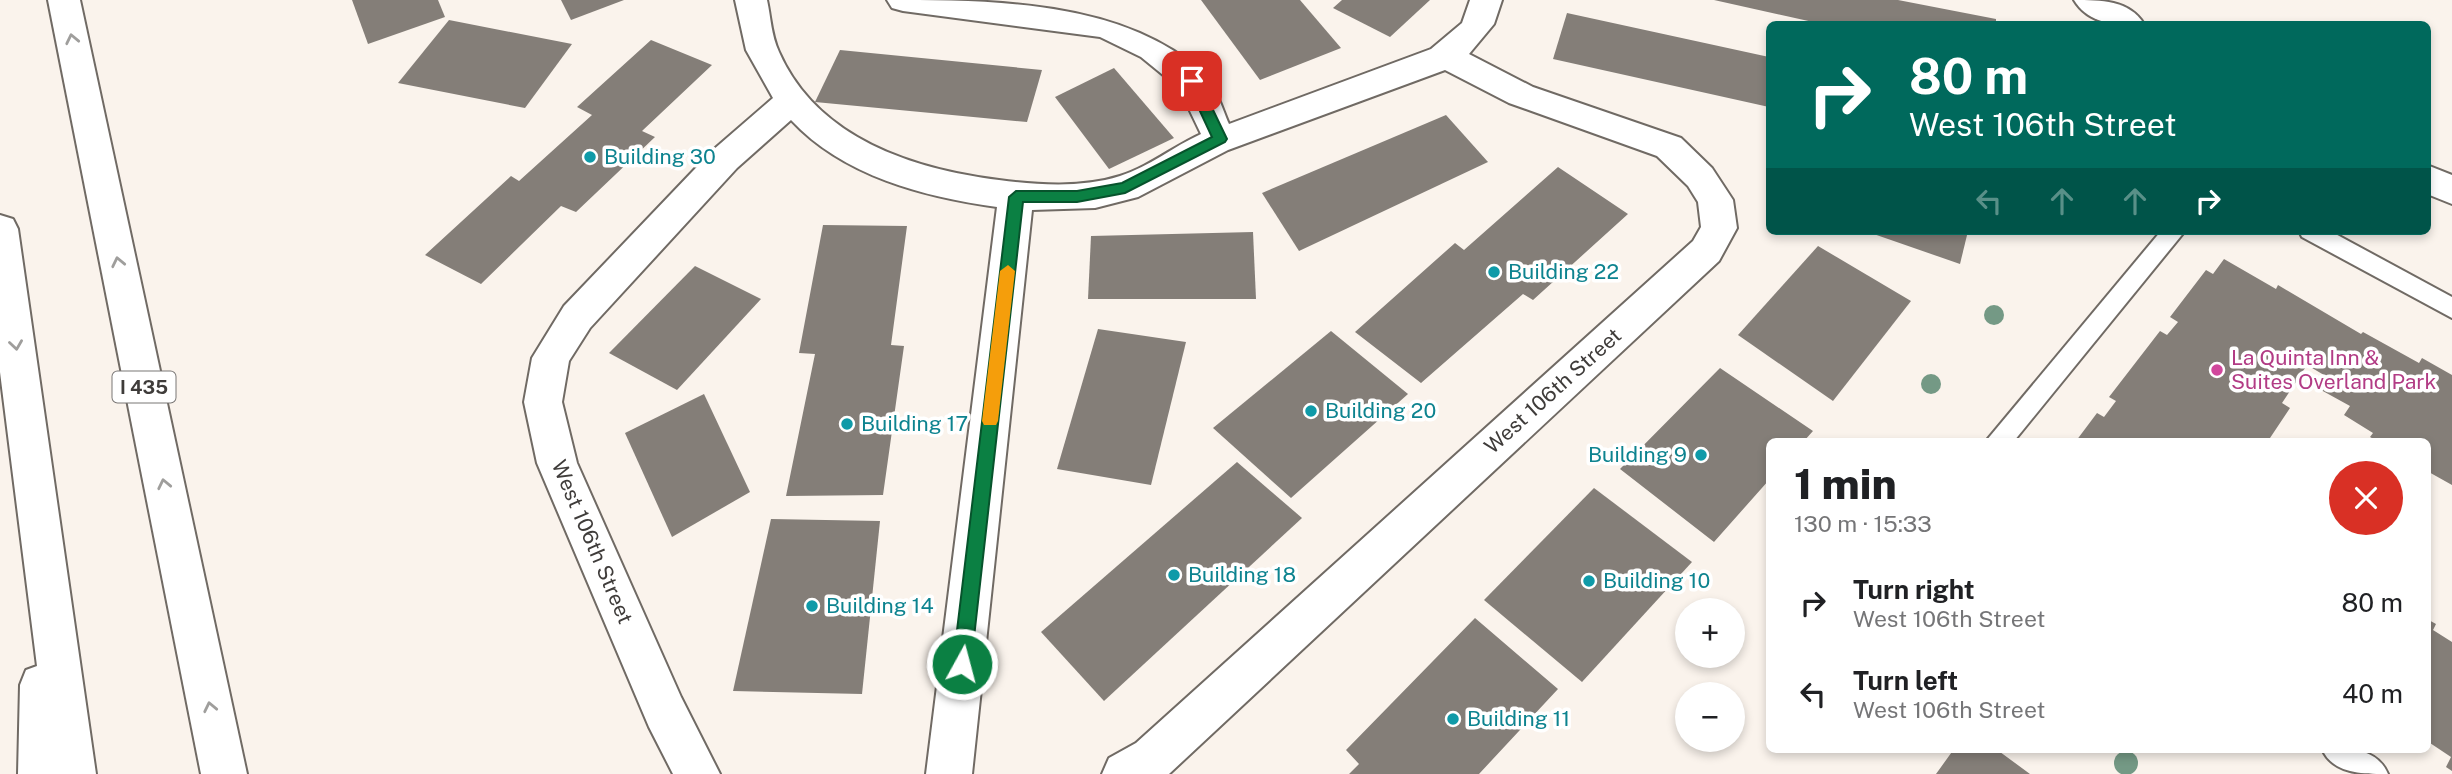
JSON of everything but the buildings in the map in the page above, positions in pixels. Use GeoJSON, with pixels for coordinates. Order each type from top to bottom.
{"type":"FeatureCollection","features":[{"type":"Feature","properties":{"kind":"main road","name":"I 435"},"geometry":{"type":"LineString","coordinates":[[64,0],[224,774]]}},
{"type":"Feature","properties":{"kind":"main road"},"geometry":{"type":"LineString","coordinates":[[903,0],[1107,27],[1152,49],[1192,81],[1220,139]]}},
{"type":"Feature","properties":{"kind":"main road"},"geometry":{"type":"LineString","coordinates":[[760,2],[757,37],[773,73],[792,100],[835,141],[880,163],[970,190],[1016,197],[1077,196],[1125,188],[1220,139],[1306,111],[1446,56],[1469,35],[1485,13],[1486,0]]}},
{"type":"Feature","properties":{"kind":"main road"},"geometry":{"type":"LineString","coordinates":[[2090,0],[2123,21]]}},
{"type":"Feature","properties":{"kind":"main road","name":"West 106th Street"},"geometry":{"type":"LineString","coordinates":[[1125,774],[1152,759],[1706,251],[1719,228],[1715,200],[1700,177],[1669,147],[1521,95],[1446,56]]}},
{"type":"Feature","properties":{"kind":"main road","name":"West 106th Street"},"geometry":{"type":"LineString","coordinates":[[697,774],[665,712],[557,463],[543,402],[551,358],[577,317],[725,159],[792,100]]}},
{"type":"Feature","properties":{"kind":"main road"},"geometry":{"type":"LineString","coordinates":[[2431,180],[2452,191]]}},
{"type":"Feature","properties":{"kind":"main road"},"geometry":{"type":"LineString","coordinates":[[949,774],[1016,197]]}},
{"type":"Feature","properties":{"kind":"main road"},"geometry":{"type":"LineString","coordinates":[[0,229],[74,774]]}},
{"type":"Feature","properties":{"kind":"main road"},"geometry":{"type":"LineString","coordinates":[[41,774],[44,557]]}},
{"type":"Feature","properties":{"kind":"lane"},"geometry":{"type":"LineString","coordinates":[[2002,438],[2171,235]]}},
{"type":"Feature","properties":{"kind":"lane"},"geometry":{"type":"LineString","coordinates":[[2317,235],[2452,308]]}},
{"type":"Feature","properties":{"kind":"lane"},"geometry":{"type":"LineString","coordinates":[[2342,753],[2373,774]]}},
{"type":"Feature","properties":{"kind":"slow traffic"},"geometry":{"type":"LineString","coordinates":[[990,421],[1008,271]]}},
{"type":"Feature","properties":{"kind":"place","name":"Building 30"},"geometry":{"type":"Point","coordinates":[590,157]}},
{"type":"Feature","properties":{"kind":"place","name":"Building 22"},"geometry":{"type":"Point","coordinates":[1494,272]}},
{"type":"Feature","properties":{"kind":"place","name":"La Quinta Inn & Suites Overland Park"},"geometry":{"type":"Point","coordinates":[2217,370]}},
{"type":"Feature","properties":{"kind":"place","name":"Building 20"},"geometry":{"type":"Point","coordinates":[1311,411]}},
{"type":"Feature","properties":{"kind":"place","name":"Building 17"},"geometry":{"type":"Point","coordinates":[847,424]}},
{"type":"Feature","properties":{"kind":"place","name":"Building 9"},"geometry":{"type":"Point","coordinates":[1701,455]}},
{"type":"Feature","properties":{"kind":"place","name":"Building 18"},"geometry":{"type":"Point","coordinates":[1174,575]}},
{"type":"Feature","properties":{"kind":"place","name":"Building 10"},"geometry":{"type":"Point","coordinates":[1589,581]}},
{"type":"Feature","properties":{"kind":"place","name":"Building 14"},"geometry":{"type":"Point","coordinates":[812,606]}},
{"type":"Feature","properties":{"kind":"place","name":"Building 11"},"geometry":{"type":"Point","coordinates":[1453,719]}},
{"type":"Feature","properties":{"kind":"route"},"geometry":{"type":"LineString","coordinates":[[962,664],[1016,197],[1077,196],[1125,188],[1220,139],[1192,81]]}}]}
